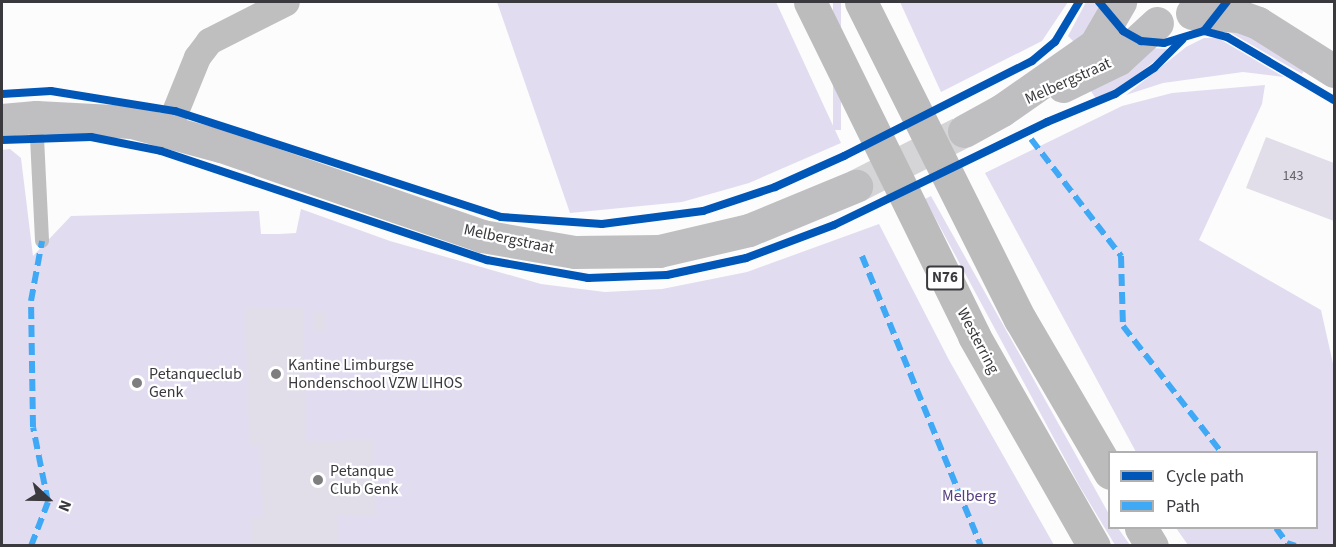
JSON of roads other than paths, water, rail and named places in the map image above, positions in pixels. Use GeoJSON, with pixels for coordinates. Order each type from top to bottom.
{"type":"FeatureCollection","features":[{"type":"Feature","properties":{"kind":"highway","name":"Westerring"},"geometry":{"type":"LineString","coordinates":[[810,2],[974,336],[1094,546]]}},
{"type":"Feature","properties":{"kind":"highway"},"geometry":{"type":"LineString","coordinates":[[861,2],[1020,319],[1108,470]]}},
{"type":"Feature","properties":{"kind":"highway"},"geometry":{"type":"LineString","coordinates":[[1142,529],[1152,546]]}},
{"type":"Feature","properties":{"kind":"street"},"geometry":{"type":"LineString","coordinates":[[167,131],[197,57],[209,41],[286,2]]}},
{"type":"Feature","properties":{"kind":"street"},"geometry":{"type":"LineString","coordinates":[[1121,2],[1139,17],[1157,23],[1176,21],[1198,8],[1239,16],[1258,23],[1335,71]]}},
{"type":"Feature","properties":{"kind":"street","name":"Melbergstraat"},"geometry":{"type":"LineString","coordinates":[[964,131],[1002,110],[1095,45],[1121,2]]}},
{"type":"Feature","properties":{"kind":"street"},"geometry":{"type":"LineString","coordinates":[[1266,2],[1335,46]]}},
{"type":"Feature","properties":{"kind":"street","name":"Melbergstraat"},"geometry":{"type":"LineString","coordinates":[[1002,110],[1082,78],[1118,59],[1157,23]]}},
{"type":"Feature","properties":{"kind":"street","name":"Melbergstraat"},"geometry":{"type":"LineString","coordinates":[[2,120],[36,117],[132,122],[167,131],[482,236],[575,252],[659,251],[749,230],[856,186]]}},
{"type":"Feature","properties":{"kind":"lane"},"geometry":{"type":"LineString","coordinates":[[36,117],[42,242]]}},
{"type":"Feature","properties":{"kind":"tunnel"},"geometry":{"type":"LineString","coordinates":[[856,186],[960,133]]}},
{"type":"Feature","properties":{"kind":"place","name":"Kantine Limburgse Hondenschool VZW LIHOS"},"geometry":{"type":"Point","coordinates":[276,374]}},
{"type":"Feature","properties":{"kind":"place","name":"Petanqueclub Genk"},"geometry":{"type":"Point","coordinates":[137,383]}},
{"type":"Feature","properties":{"kind":"place","name":"Petanque Club Genk"},"geometry":{"type":"Point","coordinates":[318,480]}},
{"type":"Feature","properties":{"kind":"park label","name":"Melberg"},"geometry":{"type":"Point","coordinates":[969,496]}}]}
